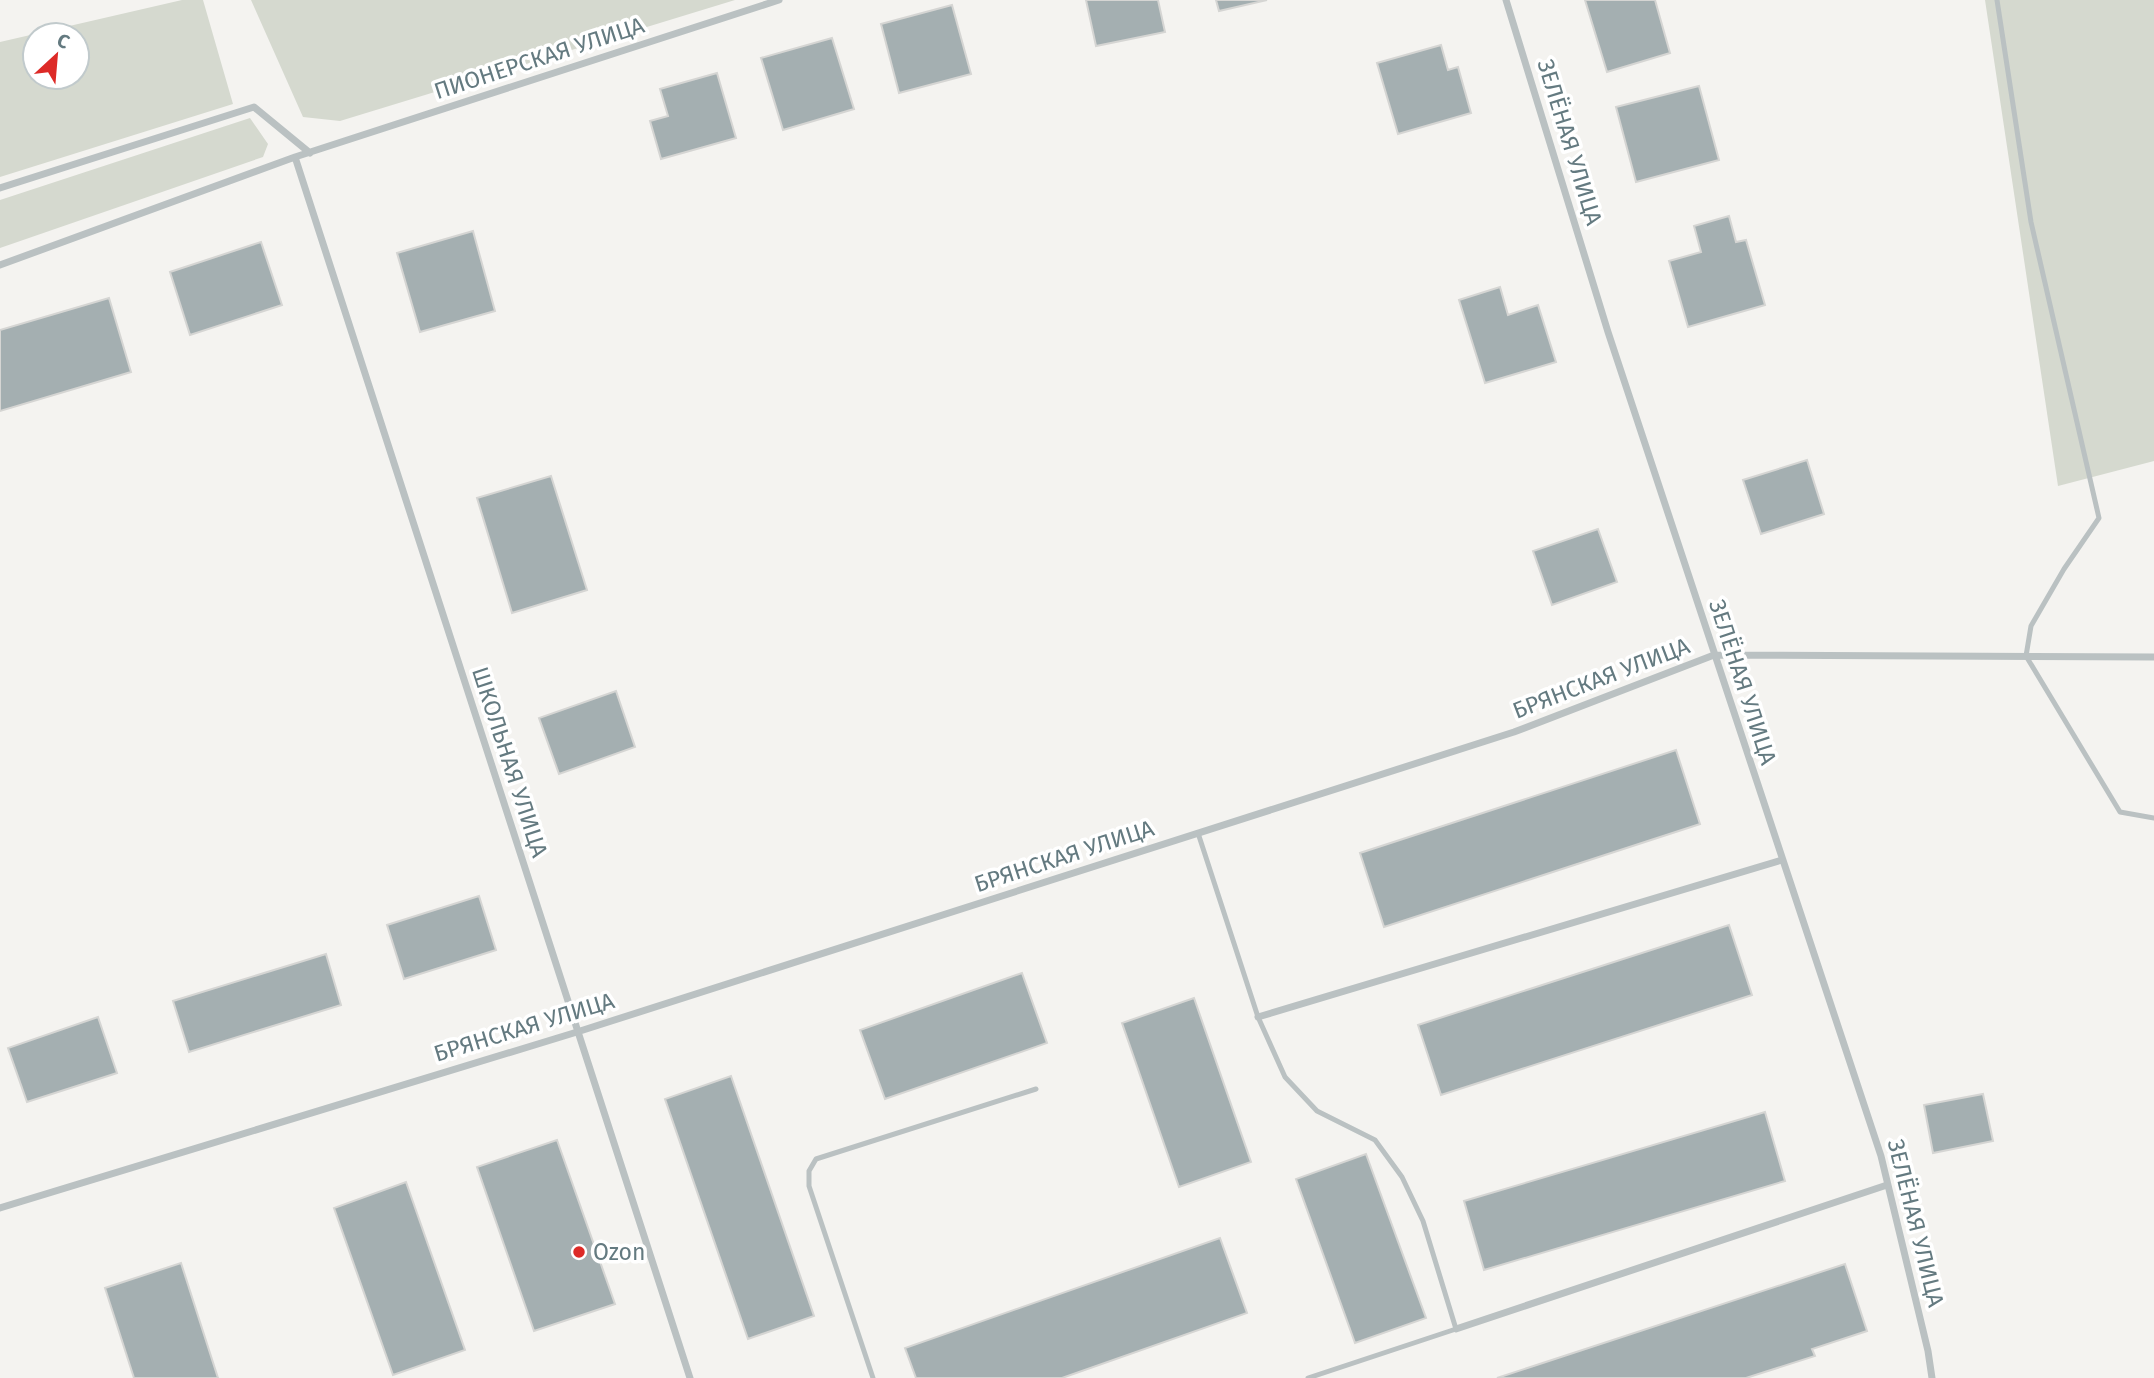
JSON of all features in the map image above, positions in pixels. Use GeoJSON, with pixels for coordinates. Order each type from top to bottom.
{"type":"FeatureCollection","features":[{"type":"Feature","properties":{"kind":"street","name":"ПИОНЕРСКАЯ УЛИЦА"},"geometry":{"type":"LineString","coordinates":[[0,265],[295,158],[779,0]]}},
{"type":"Feature","properties":{"kind":"street","name":"ЗЕЛЁНАЯ УЛИЦА"},"geometry":{"type":"LineString","coordinates":[[1506,0],[1608,332],[1881,1156],[1928,1350],[1932,1378]]}},
{"type":"Feature","properties":{"kind":"street"},"geometry":{"type":"LineString","coordinates":[[0,188],[254,107],[310,153]]}},
{"type":"Feature","properties":{"kind":"street","name":"ШКОЛЬНАЯ УЛИЦА"},"geometry":{"type":"LineString","coordinates":[[295,158],[690,1378]]}},
{"type":"Feature","properties":{"kind":"street","name":"БРЯНСКАЯ УЛИЦА"},"geometry":{"type":"LineString","coordinates":[[0,1208],[577,1031],[1514,732],[1714,655],[2154,657]]}},
{"type":"Feature","properties":{"kind":"street"},"geometry":{"type":"LineString","coordinates":[[1258,1017],[1782,860]]}},
{"type":"Feature","properties":{"kind":"street"},"geometry":{"type":"LineString","coordinates":[[1456,1329],[1887,1185]]}},
{"type":"Feature","properties":{"kind":"lane"},"geometry":{"type":"LineString","coordinates":[[1997,0],[2031,222],[2099,518],[2064,569],[2031,626],[2026,656],[2120,812],[2154,818]]}},
{"type":"Feature","properties":{"kind":"lane"},"geometry":{"type":"LineString","coordinates":[[1198,833],[1258,1017],[1285,1077],[1317,1111],[1375,1140],[1402,1177],[1423,1221],[1456,1329],[1308,1378]]}},
{"type":"Feature","properties":{"kind":"lane"},"geometry":{"type":"LineString","coordinates":[[873,1378],[809,1186],[809,1171],[816,1159],[1036,1088]]}},
{"type":"Feature","properties":{"kind":"shaded area"},"geometry":{"type":"Polygon","coordinates":[[[182,0],[203,0],[233,104],[0,177],[0,42],[21,37],[21,91],[91,91],[91,21],[182,0]]]}},
{"type":"Feature","properties":{"kind":"shaded area"},"geometry":{"type":"Polygon","coordinates":[[[251,0],[735,0],[340,121],[303,117],[251,0]]]}},
{"type":"Feature","properties":{"kind":"shaded area"},"geometry":{"type":"Polygon","coordinates":[[[1985,0],[2154,0],[2154,461],[2058,486],[1985,0]]]}},
{"type":"Feature","properties":{"kind":"shaded area"},"geometry":{"type":"Polygon","coordinates":[[[250,118],[268,144],[263,157],[0,248],[0,200],[250,118]]]}},
{"type":"Feature","properties":{"kind":"building"},"geometry":{"type":"Polygon","coordinates":[[[1086,0],[1158,0],[1165,32],[1096,46],[1086,0]]]}},
{"type":"Feature","properties":{"kind":"building"},"geometry":{"type":"Polygon","coordinates":[[[1216,0],[1267,0],[1219,11],[1216,0]]]}},
{"type":"Feature","properties":{"kind":"building"},"geometry":{"type":"Polygon","coordinates":[[[1585,0],[1655,0],[1670,53],[1607,72],[1585,0]]]}},
{"type":"Feature","properties":{"kind":"building"},"geometry":{"type":"Polygon","coordinates":[[[952,5],[971,74],[899,93],[881,24],[952,5]]]}},
{"type":"Feature","properties":{"kind":"building"},"geometry":{"type":"Polygon","coordinates":[[[832,38],[854,109],[783,130],[761,58],[832,38]]]}},
{"type":"Feature","properties":{"kind":"building"},"geometry":{"type":"Polygon","coordinates":[[[1441,45],[1448,70],[1458,67],[1471,113],[1398,134],[1377,63],[1441,45]]]}},
{"type":"Feature","properties":{"kind":"building"},"geometry":{"type":"Polygon","coordinates":[[[717,73],[736,138],[661,159],[650,121],[668,116],[660,89],[717,73]]]}},
{"type":"Feature","properties":{"kind":"building"},"geometry":{"type":"Polygon","coordinates":[[[1699,86],[1719,160],[1636,182],[1616,107],[1699,86]]]}},
{"type":"Feature","properties":{"kind":"building"},"geometry":{"type":"Polygon","coordinates":[[[1729,216],[1736,242],[1746,240],[1765,305],[1688,327],[1669,261],[1701,252],[1694,226],[1729,216]]]}},
{"type":"Feature","properties":{"kind":"building"},"geometry":{"type":"Polygon","coordinates":[[[473,231],[495,311],[420,332],[397,253],[473,231]]]}},
{"type":"Feature","properties":{"kind":"building"},"geometry":{"type":"Polygon","coordinates":[[[261,242],[282,305],[190,335],[170,272],[261,242]]]}},
{"type":"Feature","properties":{"kind":"building"},"geometry":{"type":"Polygon","coordinates":[[[1500,287],[1508,315],[1538,305],[1556,362],[1485,383],[1459,300],[1500,287]]]}},
{"type":"Feature","properties":{"kind":"building"},"geometry":{"type":"Polygon","coordinates":[[[109,298],[131,372],[0,411],[0,330],[109,298]]]}},
{"type":"Feature","properties":{"kind":"building"},"geometry":{"type":"Polygon","coordinates":[[[1807,460],[1824,514],[1761,534],[1743,480],[1807,460]]]}},
{"type":"Feature","properties":{"kind":"building"},"geometry":{"type":"Polygon","coordinates":[[[551,476],[587,590],[512,613],[477,498],[551,476]]]}},
{"type":"Feature","properties":{"kind":"building"},"geometry":{"type":"Polygon","coordinates":[[[1598,529],[1617,582],[1552,605],[1533,551],[1598,529]]]}},
{"type":"Feature","properties":{"kind":"building"},"geometry":{"type":"Polygon","coordinates":[[[616,691],[635,747],[559,774],[539,718],[616,691]]]}},
{"type":"Feature","properties":{"kind":"building"},"geometry":{"type":"Polygon","coordinates":[[[1676,750],[1700,824],[1384,927],[1360,853],[1676,750]]]}},
{"type":"Feature","properties":{"kind":"building"},"geometry":{"type":"Polygon","coordinates":[[[479,896],[496,950],[404,979],[387,925],[479,896]]]}},
{"type":"Feature","properties":{"kind":"building"},"geometry":{"type":"Polygon","coordinates":[[[1729,925],[1752,995],[1441,1095],[1418,1025],[1729,925]]]}},
{"type":"Feature","properties":{"kind":"building"},"geometry":{"type":"Polygon","coordinates":[[[326,954],[341,1005],[189,1052],[173,1001],[326,954]]]}},
{"type":"Feature","properties":{"kind":"building"},"geometry":{"type":"Polygon","coordinates":[[[1022,973],[1047,1043],[885,1099],[860,1030],[1022,973]]]}},
{"type":"Feature","properties":{"kind":"building"},"geometry":{"type":"Polygon","coordinates":[[[1194,998],[1251,1162],[1179,1187],[1122,1023],[1194,998]]]}},
{"type":"Feature","properties":{"kind":"building"},"geometry":{"type":"Polygon","coordinates":[[[98,1017],[117,1073],[27,1102],[8,1048],[98,1017]]]}},
{"type":"Feature","properties":{"kind":"building"},"geometry":{"type":"Polygon","coordinates":[[[731,1076],[814,1316],[748,1339],[665,1099],[731,1076]]]}},
{"type":"Feature","properties":{"kind":"building"},"geometry":{"type":"Polygon","coordinates":[[[1983,1094],[1993,1141],[1933,1153],[1924,1105],[1983,1094]]]}},
{"type":"Feature","properties":{"kind":"building"},"geometry":{"type":"Polygon","coordinates":[[[1765,1112],[1785,1181],[1484,1270],[1464,1201],[1765,1112]]]}},
{"type":"Feature","properties":{"kind":"building"},"geometry":{"type":"Polygon","coordinates":[[[557,1140],[615,1304],[534,1331],[477,1167],[557,1140]]]}},
{"type":"Feature","properties":{"kind":"building"},"geometry":{"type":"Polygon","coordinates":[[[1366,1154],[1426,1318],[1355,1343],[1296,1179],[1366,1154]]]}},
{"type":"Feature","properties":{"kind":"building"},"geometry":{"type":"Polygon","coordinates":[[[406,1182],[465,1350],[393,1375],[334,1208],[406,1182]]]}},
{"type":"Feature","properties":{"kind":"building"},"geometry":{"type":"Polygon","coordinates":[[[1220,1238],[1247,1313],[1062,1378],[916,1378],[905,1348],[1220,1238]]]}},
{"type":"Feature","properties":{"kind":"building"},"geometry":{"type":"Polygon","coordinates":[[[181,1263],[218,1378],[134,1378],[105,1288],[181,1263]]]}},
{"type":"Feature","properties":{"kind":"building"},"geometry":{"type":"Polygon","coordinates":[[[1845,1264],[1867,1331],[1812,1349],[1815,1356],[1746,1378],[1497,1378],[1845,1264]]]}},
{"type":"Feature","properties":{"kind":"place","name":"Ozon"},"geometry":{"type":"Point","coordinates":[579,1252]}}]}
